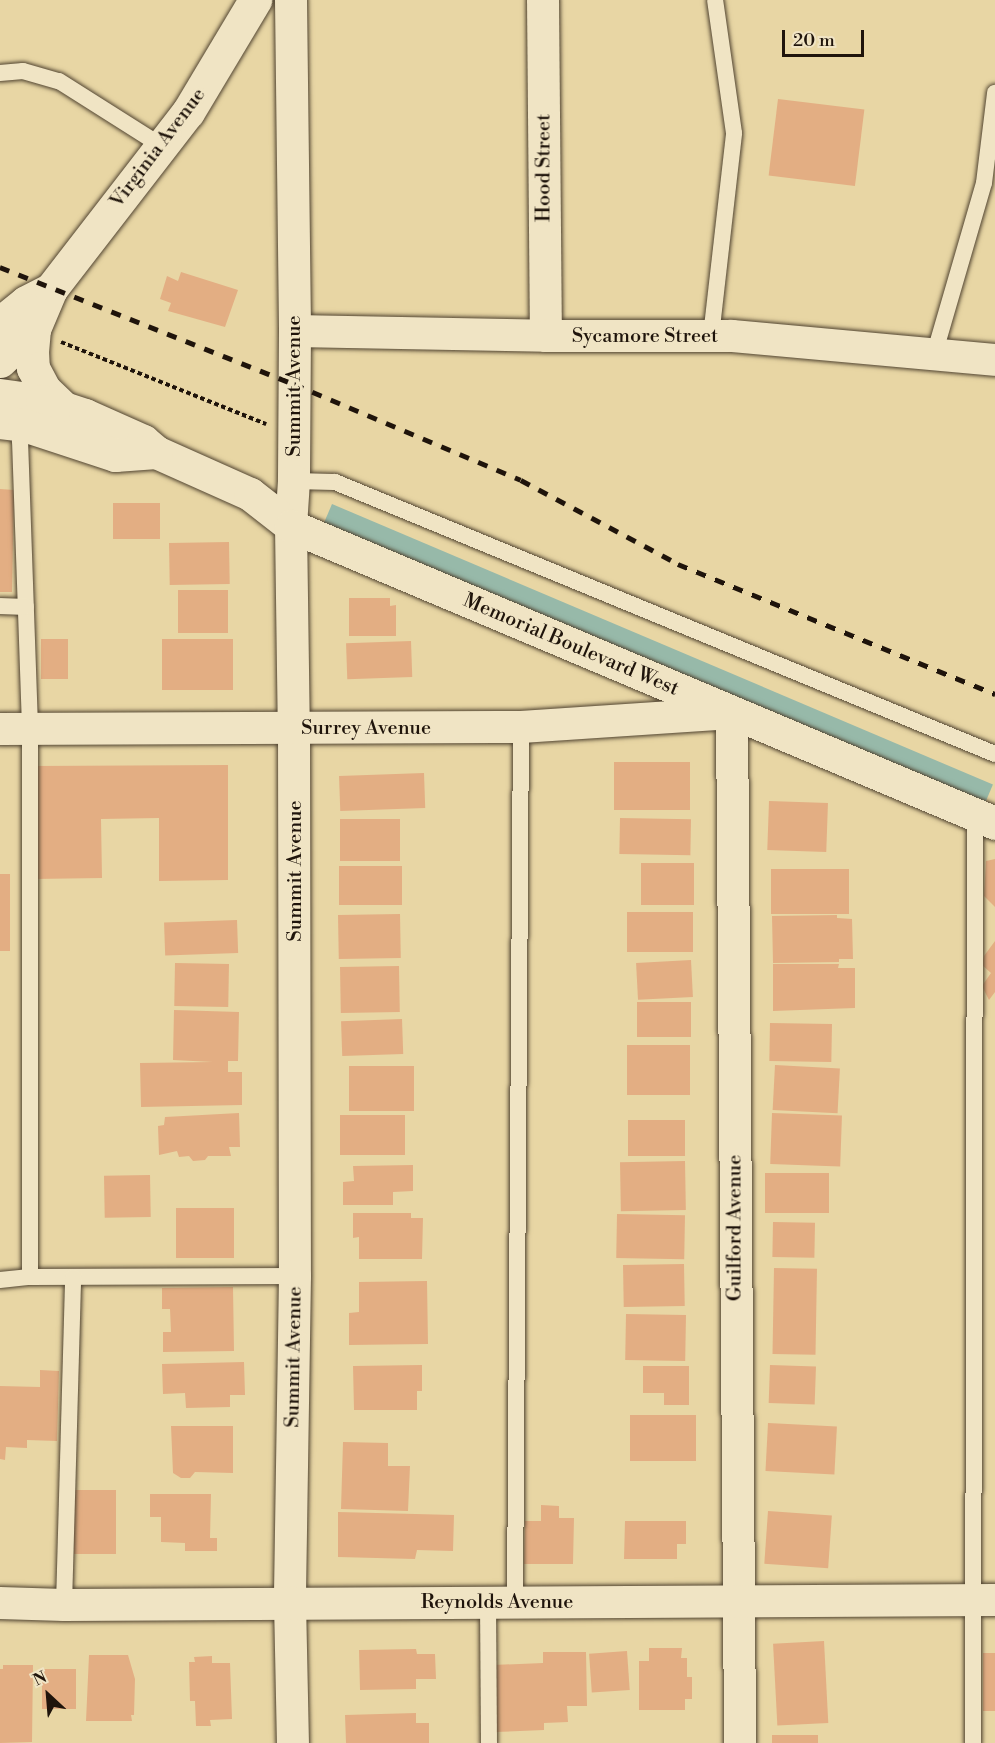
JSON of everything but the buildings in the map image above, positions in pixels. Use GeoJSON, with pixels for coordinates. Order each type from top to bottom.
{"type":"FeatureCollection","features":[{"type":"Feature","properties":{"kind":"street","name":"Virginia Avenue"},"geometry":{"type":"LineString","coordinates":[[0,323],[26,302],[51,289],[188,112],[226,53],[255,0]]}},
{"type":"Feature","properties":{"kind":"street","name":"Summit Avenue"},"geometry":{"type":"LineString","coordinates":[[291,0],[295,331],[294,481],[291,526],[294,729],[295,1276],[290,1602],[293,1743]]}},
{"type":"Feature","properties":{"kind":"street","name":"Hood Street"},"geometry":{"type":"LineString","coordinates":[[543,0],[546,336]]}},
{"type":"Feature","properties":{"kind":"street","name":"Virginia Avenue"},"geometry":{"type":"LineString","coordinates":[[0,361],[43,334],[51,289]]}},
{"type":"Feature","properties":{"kind":"street","name":"Sycamore Street"},"geometry":{"type":"LineString","coordinates":[[295,331],[546,336],[711,336],[995,360]]}},
{"type":"Feature","properties":{"kind":"street"},"geometry":{"type":"LineString","coordinates":[[43,334],[32,351],[33,368],[44,389],[64,408]]}},
{"type":"Feature","properties":{"kind":"street","name":"Memorial Boulevard West"},"geometry":{"type":"LineString","coordinates":[[0,395],[42,401],[86,415],[143,441],[156,452],[250,494],[291,526],[985,818]]}},
{"type":"Feature","properties":{"kind":"street","name":"Memorial Boulevard West"},"geometry":{"type":"LineString","coordinates":[[12,424],[115,455],[156,452]]}},
{"type":"Feature","properties":{"kind":"street","name":"Surrey Avenue"},"geometry":{"type":"LineString","coordinates":[[15,730],[521,727],[732,713]]}},
{"type":"Feature","properties":{"kind":"street","name":"Guilford Avenue"},"geometry":{"type":"LineString","coordinates":[[732,713],[737,1602],[740,1743]]}},
{"type":"Feature","properties":{"kind":"street","name":"Reynolds Avenue"},"geometry":{"type":"LineString","coordinates":[[0,1603],[64,1605],[985,1600]]}},
{"type":"Feature","properties":{"kind":"lane"},"geometry":{"type":"LineString","coordinates":[[711,336],[734,133],[715,0]]}},
{"type":"Feature","properties":{"kind":"lane"},"geometry":{"type":"LineString","coordinates":[[0,73],[23,71],[59,81],[162,146]]}},
{"type":"Feature","properties":{"kind":"lane"},"geometry":{"type":"LineString","coordinates":[[934,355],[984,183],[995,93]]}},
{"type":"Feature","properties":{"kind":"lane"},"geometry":{"type":"LineString","coordinates":[[12,424],[20,440],[26,607],[15,730],[30,1277]]}},
{"type":"Feature","properties":{"kind":"lane"},"geometry":{"type":"LineString","coordinates":[[294,481],[334,482],[995,754]]}},
{"type":"Feature","properties":{"kind":"lane"},"geometry":{"type":"LineString","coordinates":[[0,606],[26,607]]}},
{"type":"Feature","properties":{"kind":"lane"},"geometry":{"type":"LineString","coordinates":[[489,1743],[501,1601],[521,727]]}},
{"type":"Feature","properties":{"kind":"lane"},"geometry":{"type":"LineString","coordinates":[[973,1743],[985,1600],[985,818]]}},
{"type":"Feature","properties":{"kind":"lane"},"geometry":{"type":"LineString","coordinates":[[0,1280],[30,1277],[295,1276]]}},
{"type":"Feature","properties":{"kind":"lane"},"geometry":{"type":"LineString","coordinates":[[64,1605],[73,1277]]}},
{"type":"Feature","properties":{"kind":"path"},"geometry":{"type":"LineString","coordinates":[[43,334],[272,426]]}},
{"type":"Feature","properties":{"kind":"shaded area"},"geometry":{"type":"Polygon","coordinates":[[[332,504],[993,785],[985,804],[324,523],[332,504]]]}},
{"type":"Feature","properties":{"kind":"railway"},"geometry":{"type":"LineString","coordinates":[[0,267],[294,384],[521,480],[678,564],[995,694]]}}]}
